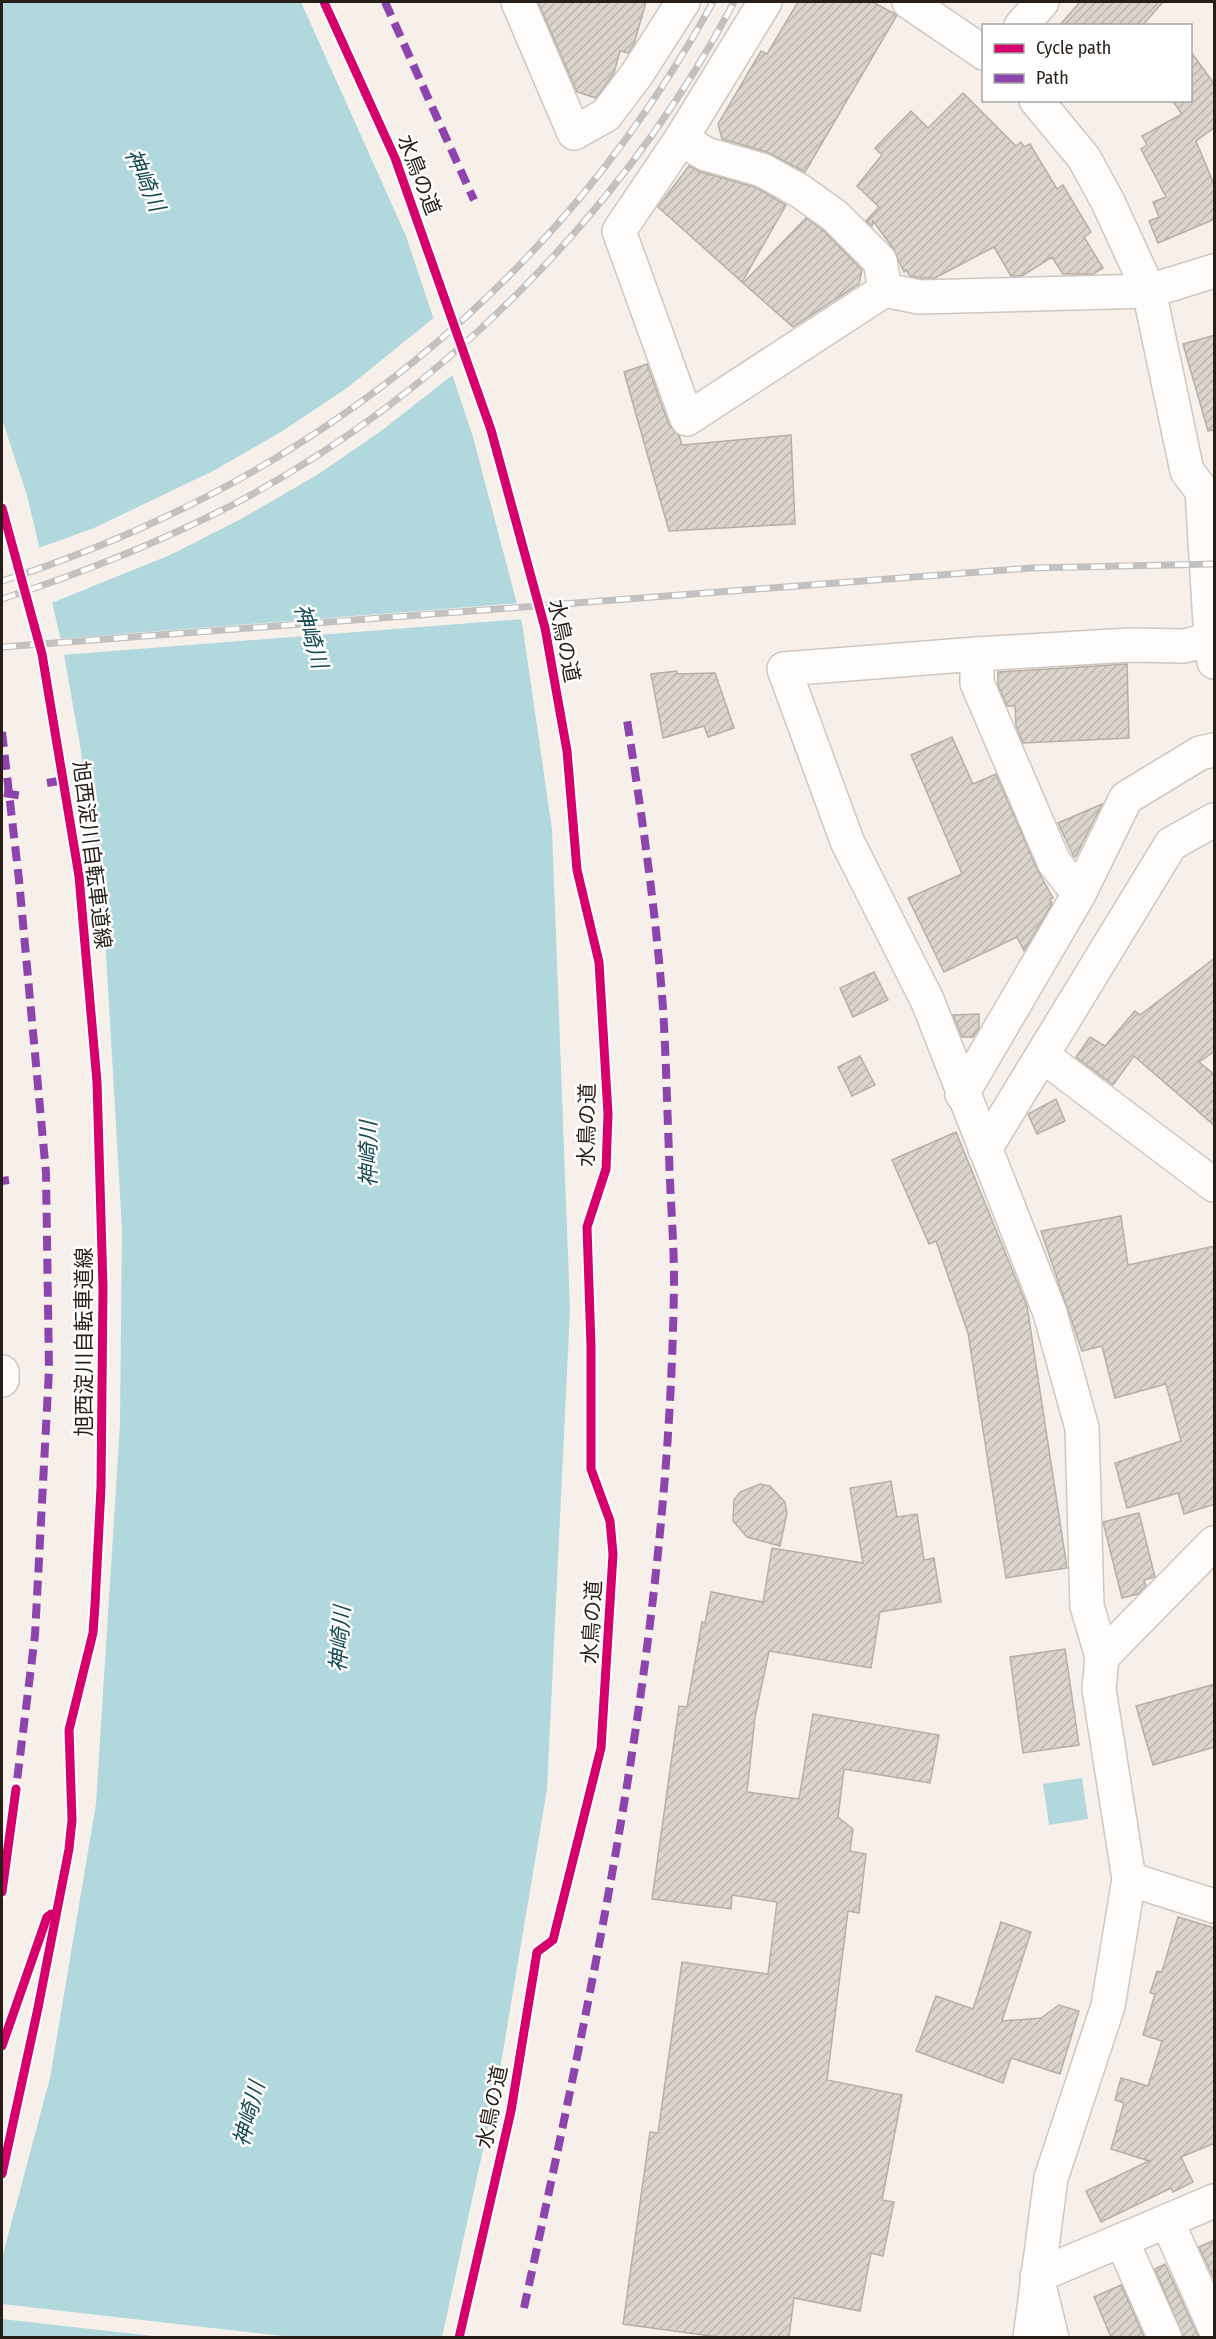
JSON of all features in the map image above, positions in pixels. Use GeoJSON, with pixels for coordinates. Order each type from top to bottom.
{"type":"FeatureCollection","features":[{"type":"Feature","properties":{"kind":"street"},"geometry":{"type":"LineString","coordinates":[[519,2],[574,133],[606,115],[637,74],[683,2]]}},
{"type":"Feature","properties":{"kind":"street"},"geometry":{"type":"LineString","coordinates":[[765,2],[681,139],[619,231],[687,419],[885,290],[919,297],[1149,291],[1215,270]]}},
{"type":"Feature","properties":{"kind":"street"},"geometry":{"type":"LineString","coordinates":[[909,2],[982,52]]}},
{"type":"Feature","properties":{"kind":"street"},"geometry":{"type":"LineString","coordinates":[[1023,24],[1042,2]]}},
{"type":"Feature","properties":{"kind":"street"},"geometry":{"type":"LineString","coordinates":[[1030,2337],[1051,2178],[1108,2006],[1129,1879],[1099,1689],[1102,1656],[1087,1606],[1082,1428],[1050,1313],[962,1094],[928,1002],[847,841],[784,669],[1130,645],[1213,647],[1208,492],[1187,471],[1149,291],[1108,202],[1083,158],[1038,102]]}},
{"type":"Feature","properties":{"kind":"street"},"geometry":{"type":"LineString","coordinates":[[681,139],[706,154],[762,170],[800,191],[835,216],[880,261],[885,290]]}},
{"type":"Feature","properties":{"kind":"street"},"geometry":{"type":"LineString","coordinates":[[977,654],[977,683],[1054,862],[1079,894]]}},
{"type":"Feature","properties":{"kind":"street"},"geometry":{"type":"LineString","coordinates":[[962,1094],[1079,894],[1126,798],[1200,753],[1215,750]]}},
{"type":"Feature","properties":{"kind":"street"},"geometry":{"type":"LineString","coordinates":[[985,1149],[1171,843],[1215,820]]}},
{"type":"Feature","properties":{"kind":"street"},"geometry":{"type":"LineString","coordinates":[[1042,1056],[1215,1185]]}},
{"type":"Feature","properties":{"kind":"street"},"geometry":{"type":"LineString","coordinates":[[2,1372],[2,1380]]}},
{"type":"Feature","properties":{"kind":"street"},"geometry":{"type":"LineString","coordinates":[[1102,1656],[1215,1543]]}},
{"type":"Feature","properties":{"kind":"street"},"geometry":{"type":"LineString","coordinates":[[1129,1879],[1215,1906]]}},
{"type":"Feature","properties":{"kind":"street"},"geometry":{"type":"LineString","coordinates":[[1037,2277],[1215,2201]]}},
{"type":"Feature","properties":{"kind":"street"},"geometry":{"type":"LineString","coordinates":[[1167,2221],[1215,2326]]}},
{"type":"Feature","properties":{"kind":"street"},"geometry":{"type":"LineString","coordinates":[[1122,2241],[1165,2337]]}},
{"type":"Feature","properties":{"kind":"street"},"geometry":{"type":"LineString","coordinates":[[1037,2277],[1052,2337]]}},
{"type":"Feature","properties":{"kind":"water","name":"神崎川"},"geometry":{"type":"Polygon","coordinates":[[[2,2],[301,2],[406,236],[473,437],[522,623],[552,829],[570,1309],[547,1789],[498,2081],[442,2337],[2,2338],[2,2258],[50,2078],[96,1804],[120,1424],[122,1229],[105,936],[80,745],[63,649],[28,499],[2,419],[2,2]]]}},
{"type":"Feature","properties":{"kind":"water"},"geometry":{"type":"Polygon","coordinates":[[[1082,1778],[1088,1819],[1049,1825],[1043,1784],[1082,1778]]]}},
{"type":"Feature","properties":{"kind":"pier"},"geometry":{"type":"Polygon","coordinates":[[[436,316],[455,373],[381,431],[317,475],[241,519],[170,555],[49,604],[36,549],[94,528],[215,470],[284,430],[347,388],[436,316]]]}},
{"type":"Feature","properties":{"kind":"pier"},"geometry":{"type":"Polygon","coordinates":[[[520,603],[524,619],[61,655],[57,639],[520,603]]]}},
{"type":"Feature","properties":{"kind":"pier"},"geometry":{"type":"Polygon","coordinates":[[[2,2304],[291,2337],[162,2337],[2,2319],[2,2304]]]}},
{"type":"Feature","properties":{"kind":"building"},"geometry":{"type":"Polygon","coordinates":[[[538,2],[646,2],[634,44],[628,53],[620,51],[614,73],[596,98],[577,92],[538,2]]]}},
{"type":"Feature","properties":{"kind":"building"},"geometry":{"type":"Polygon","coordinates":[[[798,2],[873,2],[897,15],[805,172],[767,152],[722,139],[718,124],[761,51],[767,54],[798,2]]]}},
{"type":"Feature","properties":{"kind":"building"},"geometry":{"type":"Polygon","coordinates":[[[1080,2],[1163,2],[1144,24],[1061,24],[1080,2]]]}},
{"type":"Feature","properties":{"kind":"building"},"geometry":{"type":"Polygon","coordinates":[[[1192,53],[1215,85],[1215,127],[1196,141],[1215,187],[1215,219],[1158,243],[1149,221],[1159,217],[1153,202],[1166,197],[1141,149],[1147,145],[1142,136],[1182,114],[1173,102],[1192,102],[1192,53]]]}},
{"type":"Feature","properties":{"kind":"building"},"geometry":{"type":"Polygon","coordinates":[[[963,93],[1016,146],[1021,142],[1024,147],[1030,144],[1057,189],[1063,185],[1091,232],[1084,237],[1103,268],[1093,274],[1063,274],[1052,257],[1022,276],[1011,276],[994,247],[935,278],[910,276],[906,270],[904,272],[893,248],[873,221],[872,226],[866,221],[879,207],[857,186],[882,155],[875,148],[911,111],[928,128],[963,93]]]}},
{"type":"Feature","properties":{"kind":"building"},"geometry":{"type":"Polygon","coordinates":[[[689,166],[701,172],[755,187],[786,205],[742,282],[658,207],[689,166]]]}},
{"type":"Feature","properties":{"kind":"building"},"geometry":{"type":"Polygon","coordinates":[[[806,218],[823,230],[862,270],[859,284],[793,327],[743,283],[806,218]]]}},
{"type":"Feature","properties":{"kind":"building"},"geometry":{"type":"Polygon","coordinates":[[[1215,335],[1215,430],[1208,431],[1183,344],[1215,335]]]}},
{"type":"Feature","properties":{"kind":"building"},"geometry":{"type":"Polygon","coordinates":[[[647,364],[669,425],[679,435],[682,445],[791,435],[795,524],[669,531],[624,372],[647,364]]]}},
{"type":"Feature","properties":{"kind":"building"},"geometry":{"type":"Polygon","coordinates":[[[1127,664],[1129,738],[1023,743],[1016,726],[1015,706],[1007,706],[998,685],[998,672],[1127,664]]]}},
{"type":"Feature","properties":{"kind":"building"},"geometry":{"type":"Polygon","coordinates":[[[677,671],[677,674],[715,673],[734,728],[708,737],[704,726],[663,738],[651,674],[677,671]]]}},
{"type":"Feature","properties":{"kind":"building"},"geometry":{"type":"Polygon","coordinates":[[[952,737],[973,784],[996,774],[1037,869],[1053,898],[1050,899],[1052,904],[1024,951],[1017,937],[944,972],[908,898],[962,874],[911,755],[952,737]]]}},
{"type":"Feature","properties":{"kind":"building"},"geometry":{"type":"Polygon","coordinates":[[[1102,804],[1076,856],[1074,857],[1058,823],[1102,804]]]}},
{"type":"Feature","properties":{"kind":"building"},"geometry":{"type":"Polygon","coordinates":[[[1215,958],[1215,1051],[1199,1062],[1215,1075],[1215,1126],[1134,1056],[1113,1085],[1076,1057],[1090,1037],[1105,1046],[1135,1011],[1140,1015],[1215,958]]]}},
{"type":"Feature","properties":{"kind":"building"},"geometry":{"type":"Polygon","coordinates":[[[874,972],[888,1000],[853,1017],[840,988],[874,972]]]}},
{"type":"Feature","properties":{"kind":"building"},"geometry":{"type":"Polygon","coordinates":[[[979,1014],[979,1029],[973,1037],[962,1037],[953,1015],[979,1014]]]}},
{"type":"Feature","properties":{"kind":"building"},"geometry":{"type":"Polygon","coordinates":[[[860,1056],[875,1085],[852,1096],[838,1067],[860,1056]]]}},
{"type":"Feature","properties":{"kind":"building"},"geometry":{"type":"Polygon","coordinates":[[[1056,1099],[1065,1121],[1037,1134],[1028,1114],[1056,1099]]]}},
{"type":"Feature","properties":{"kind":"building"},"geometry":{"type":"Polygon","coordinates":[[[956,1132],[1027,1306],[1067,1568],[1006,1578],[968,1333],[936,1241],[929,1244],[892,1160],[956,1132]]]}},
{"type":"Feature","properties":{"kind":"building"},"geometry":{"type":"Polygon","coordinates":[[[1121,1216],[1128,1265],[1215,1246],[1215,1504],[1184,1514],[1178,1493],[1127,1508],[1115,1463],[1181,1441],[1166,1384],[1115,1398],[1102,1346],[1082,1351],[1041,1231],[1121,1216]]]}},
{"type":"Feature","properties":{"kind":"building"},"geometry":{"type":"Polygon","coordinates":[[[891,1481],[897,1517],[917,1514],[924,1560],[934,1558],[941,1602],[880,1612],[871,1668],[769,1651],[755,1717],[747,1792],[799,1799],[813,1714],[939,1735],[930,1783],[844,1769],[838,1817],[853,1829],[850,1851],[866,1854],[859,1913],[848,1911],[827,2080],[902,2095],[882,2200],[894,2202],[883,2256],[871,2253],[860,2311],[794,2298],[789,2337],[718,2337],[623,2324],[650,2132],[658,2133],[682,1962],[768,1974],[777,1902],[732,1895],[731,1909],[652,1899],[679,1706],[687,1707],[702,1622],[705,1623],[711,1592],[763,1602],[772,1548],[863,1563],[850,1488],[891,1481]]]}},
{"type":"Feature","properties":{"kind":"building"},"geometry":{"type":"Polygon","coordinates":[[[760,1484],[770,1486],[785,1502],[787,1513],[780,1546],[747,1537],[733,1521],[734,1500],[740,1492],[760,1484]]]}},
{"type":"Feature","properties":{"kind":"building"},"geometry":{"type":"Polygon","coordinates":[[[1139,1513],[1155,1577],[1144,1580],[1146,1586],[1138,1594],[1122,1598],[1103,1522],[1139,1513]]]}},
{"type":"Feature","properties":{"kind":"building"},"geometry":{"type":"Polygon","coordinates":[[[1065,1649],[1079,1745],[1023,1753],[1010,1657],[1065,1649]]]}},
{"type":"Feature","properties":{"kind":"building"},"geometry":{"type":"Polygon","coordinates":[[[1215,1684],[1215,1747],[1153,1765],[1136,1706],[1215,1684]]]}},
{"type":"Feature","properties":{"kind":"building"},"geometry":{"type":"Polygon","coordinates":[[[1178,1917],[1215,1928],[1215,2143],[1181,2157],[1193,2182],[1173,2192],[1171,2188],[1101,2222],[1086,2191],[1149,2161],[1111,2149],[1124,2103],[1115,2100],[1121,2078],[1148,2086],[1162,2041],[1143,2035],[1155,1994],[1150,1993],[1157,1971],[1162,1972],[1178,1917]]]}},
{"type":"Feature","properties":{"kind":"building"},"geometry":{"type":"Polygon","coordinates":[[[1001,1922],[1031,1932],[1002,2021],[1041,2018],[1059,2005],[1079,2011],[1060,2074],[1011,2058],[1003,2083],[916,2051],[936,1996],[973,2009],[1001,1922]]]}},
{"type":"Feature","properties":{"kind":"building"},"geometry":{"type":"Polygon","coordinates":[[[1215,2240],[1215,2281],[1199,2247],[1215,2240]]]}},
{"type":"Feature","properties":{"kind":"building"},"geometry":{"type":"Polygon","coordinates":[[[1165,2264],[1200,2337],[1183,2337],[1155,2269],[1165,2264]]]}},
{"type":"Feature","properties":{"kind":"building"},"geometry":{"type":"Polygon","coordinates":[[[1121,2285],[1144,2337],[1111,2337],[1094,2297],[1121,2285]]]}},
{"type":"Feature","properties":{"kind":"railway"},"geometry":{"type":"LineString","coordinates":[[2,581],[114,540],[221,489],[321,430],[414,361],[500,284],[579,198],[650,104],[713,2]]}},
{"type":"Feature","properties":{"kind":"railway"},"geometry":{"type":"LineString","coordinates":[[2,599],[121,556],[236,503],[312,459],[386,408],[456,351],[522,289],[584,222],[640,152],[690,78],[734,2]]}},
{"type":"Feature","properties":{"kind":"railway"},"geometry":{"type":"LineString","coordinates":[[2,647],[1031,568],[1214,564]]}},
{"type":"Feature","properties":{"kind":"marked path"},"geometry":{"type":"LineString","coordinates":[[385,2],[474,200]]}},
{"type":"Feature","properties":{"kind":"marked path"},"geometry":{"type":"LineString","coordinates":[[524,2308],[578,2054],[625,1798],[644,1670],[659,1541],[669,1412],[674,1266],[663,1008],[657,936],[627,720]]}},
{"type":"Feature","properties":{"kind":"marked path"},"geometry":{"type":"LineString","coordinates":[[2,732],[19,880],[46,1173],[49,1370],[35,1635],[16,1789]]}},
{"type":"Feature","properties":{"kind":"marked path"},"geometry":{"type":"LineString","coordinates":[[47,783],[65,780]]}},
{"type":"Feature","properties":{"kind":"marked path"},"geometry":{"type":"LineString","coordinates":[[4,793],[23,796],[22,793]]}},
{"type":"Feature","properties":{"kind":"marked path"},"geometry":{"type":"LineString","coordinates":[[2,1181],[9,1180]]}},
{"type":"Feature","properties":{"kind":"cycle path","name":"水鳥の道"},"geometry":{"type":"LineString","coordinates":[[324,2],[395,158],[491,430],[545,628],[567,751],[577,870],[599,962],[608,1114],[606,1169],[587,1227],[591,1346],[591,1469],[610,1521],[613,1554],[601,1748],[553,1940],[537,1952],[511,2111],[459,2338]]}},
{"type":"Feature","properties":{"kind":"cycle path","name":"旭西淀川自転車道線"},"geometry":{"type":"LineString","coordinates":[[2,508],[42,654],[79,876],[97,1082],[103,1287],[101,1487],[95,1605],[93,1633],[69,1730],[72,1820],[69,1849],[2,2174]]}},
{"type":"Feature","properties":{"kind":"cycle path"},"geometry":{"type":"LineString","coordinates":[[2,1892],[16,1789]]}},
{"type":"Feature","properties":{"kind":"cycle path"},"geometry":{"type":"LineString","coordinates":[[2,2046],[47,1917],[51,1914]]}}]}
